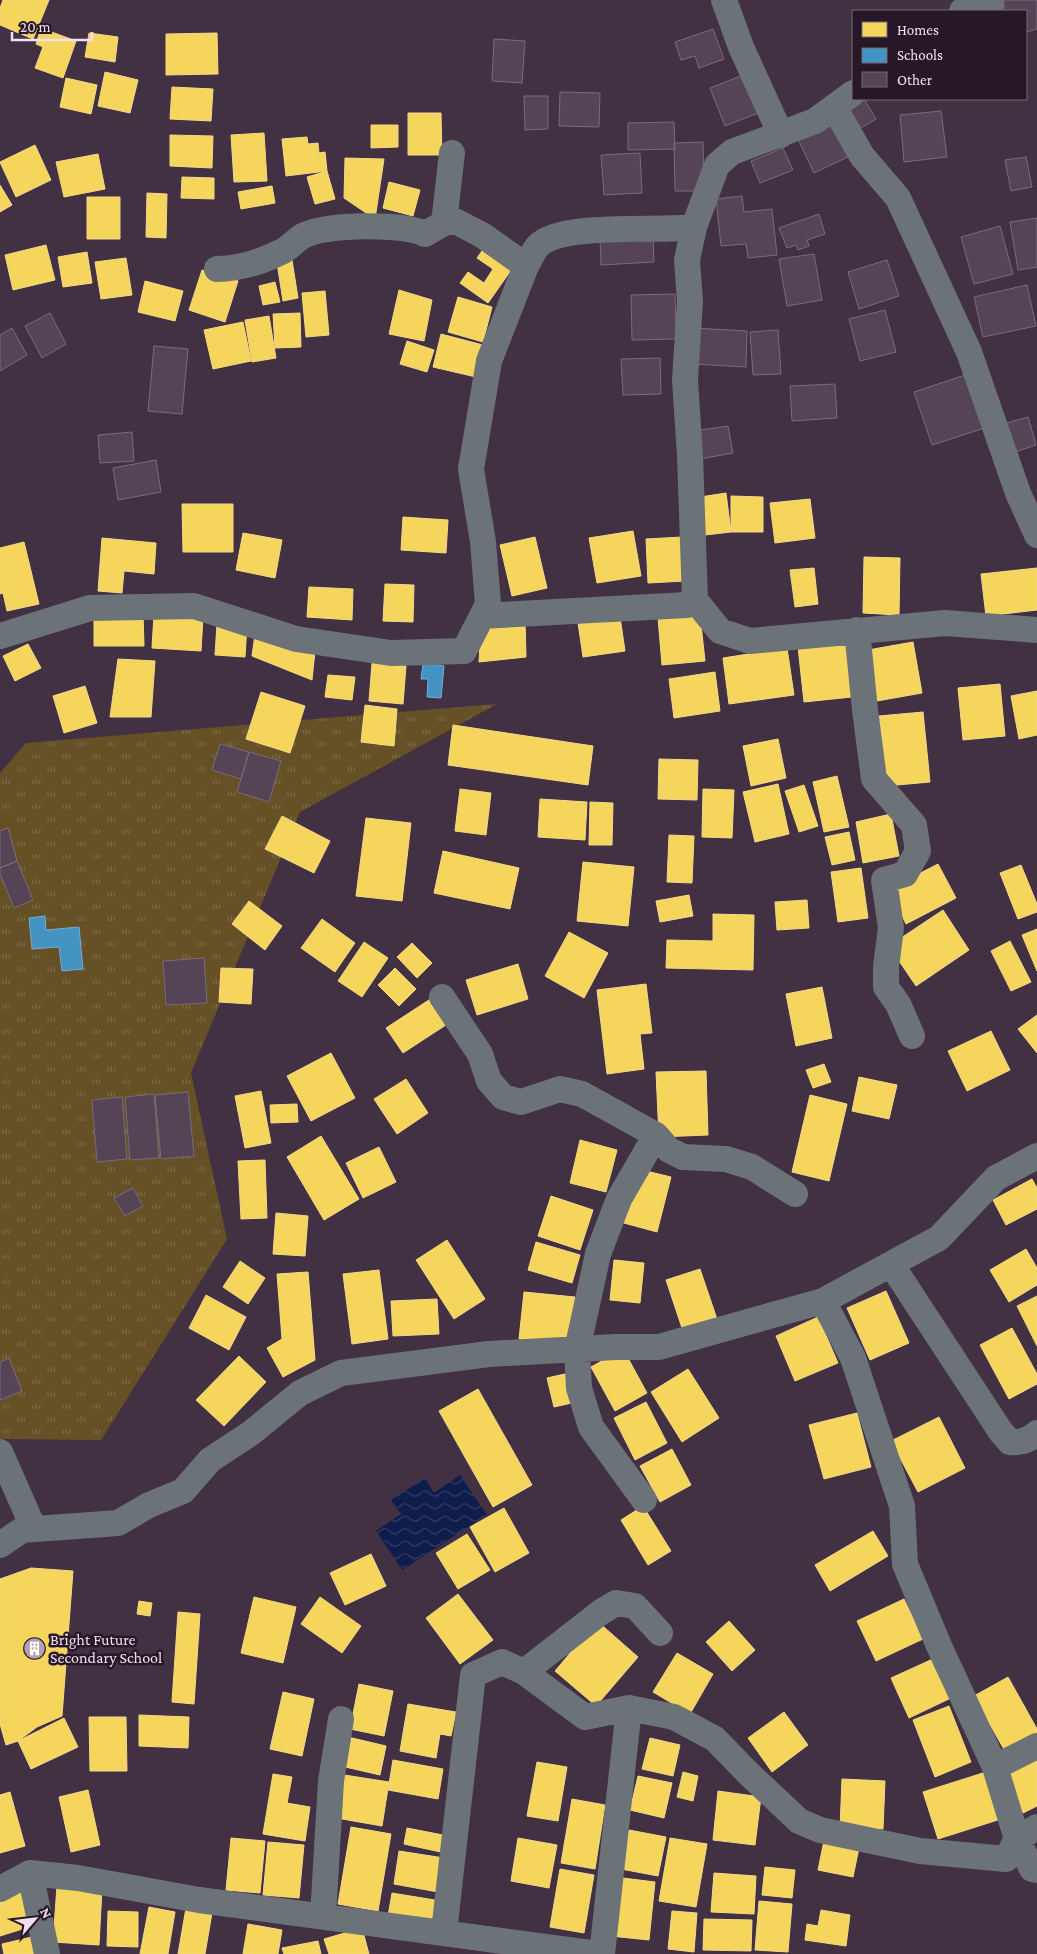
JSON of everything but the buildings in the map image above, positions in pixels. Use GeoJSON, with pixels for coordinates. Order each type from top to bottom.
{"type":"FeatureCollection","features":[{"type":"Feature","properties":{"kind":"street"},"geometry":{"type":"LineString","coordinates":[[724,0],[741,47],[782,135]]}},
{"type":"Feature","properties":{"kind":"street"},"geometry":{"type":"LineString","coordinates":[[966,10],[990,4]]}},
{"type":"Feature","properties":{"kind":"street"},"geometry":{"type":"LineString","coordinates":[[1037,535],[1018,493],[969,352],[898,198],[862,156],[844,100],[815,121],[782,135],[732,152],[717,166],[694,226],[687,260],[690,302],[685,380],[695,600],[720,631],[750,642],[857,630],[945,623],[1037,630]]}},
{"type":"Feature","properties":{"kind":"street"},"geometry":{"type":"LineString","coordinates":[[444,224],[452,153]]}},
{"type":"Feature","properties":{"kind":"street"},"geometry":{"type":"LineString","coordinates":[[217,269],[233,269],[254,262],[284,250],[305,235],[328,229],[414,228],[426,234],[444,224],[455,221],[482,235],[526,266]]}},
{"type":"Feature","properties":{"kind":"street"},"geometry":{"type":"LineString","coordinates":[[0,636],[90,608],[194,606],[296,638],[391,653],[464,651],[488,604],[483,542],[471,469],[489,360],[526,266],[538,246],[556,234],[579,231],[694,226]]}},
{"type":"Feature","properties":{"kind":"street"},"geometry":{"type":"LineString","coordinates":[[482,616],[686,605],[695,600]]}},
{"type":"Feature","properties":{"kind":"street"},"geometry":{"type":"LineString","coordinates":[[857,630],[874,779],[914,825],[918,851],[904,874],[884,880],[891,928],[886,966],[886,988],[898,1004],[912,1036]]}},
{"type":"Feature","properties":{"kind":"street"},"geometry":{"type":"LineString","coordinates":[[442,997],[480,1054],[489,1081],[503,1097],[521,1102],[560,1088],[582,1094],[656,1135],[669,1150],[683,1157],[726,1159],[752,1167],[796,1194]]}},
{"type":"Feature","properties":{"kind":"street"},"geometry":{"type":"LineString","coordinates":[[644,1500],[591,1427],[579,1388],[576,1350],[598,1254],[619,1199],[656,1135]]}},
{"type":"Feature","properties":{"kind":"street"},"geometry":{"type":"LineString","coordinates":[[0,1545],[22,1530],[118,1523],[150,1505],[183,1491],[210,1460],[251,1433],[300,1393],[341,1373],[489,1354],[659,1347],[823,1301],[939,1238],[996,1178],[1037,1156]]}},
{"type":"Feature","properties":{"kind":"street"},"geometry":{"type":"LineString","coordinates":[[891,1264],[1001,1432],[1010,1442],[1031,1438],[1037,1433]]}},
{"type":"Feature","properties":{"kind":"street"},"geometry":{"type":"LineString","coordinates":[[823,1301],[853,1358],[902,1506],[905,1564],[939,1646],[1027,1833],[1032,1869],[1037,1870]]}},
{"type":"Feature","properties":{"kind":"street"},"geometry":{"type":"LineString","coordinates":[[0,1452],[34,1529]]}},
{"type":"Feature","properties":{"kind":"street"},"geometry":{"type":"LineString","coordinates":[[524,1672],[601,1612],[616,1603],[635,1606],[660,1633]]}},
{"type":"Feature","properties":{"kind":"street"},"geometry":{"type":"LineString","coordinates":[[444,1932],[473,1675],[502,1662],[524,1672],[586,1717],[629,1708],[674,1717],[715,1739],[746,1772],[799,1820],[820,1830],[920,1851],[1006,1859],[1027,1833]]}},
{"type":"Feature","properties":{"kind":"street"},"geometry":{"type":"LineString","coordinates":[[0,1889],[30,1873],[78,1878],[199,1900],[600,1954],[629,1708]]}},
{"type":"Feature","properties":{"kind":"street"},"geometry":{"type":"LineString","coordinates":[[323,1916],[331,1781],[341,1719]]}},
{"type":"Feature","properties":{"kind":"street"},"geometry":{"type":"LineString","coordinates":[[995,1767],[1037,1746]]}},
{"type":"Feature","properties":{"kind":"street"},"geometry":{"type":"LineString","coordinates":[[30,1873],[47,1954]]}},
{"type":"Feature","properties":{"kind":"green space"},"geometry":{"type":"Polygon","coordinates":[[[497,704],[300,812],[191,1073],[227,1239],[101,1440],[0,1439],[0,773],[26,743],[497,704]]]}},
{"type":"Feature","properties":{"kind":"water"},"geometry":{"type":"Polygon","coordinates":[[[460,1475],[487,1515],[402,1570],[376,1531],[401,1514],[391,1500],[425,1478],[434,1493],[460,1475]]]}},
{"type":"Feature","properties":{"kind":"place","name":"Bright Future Secondary School"},"geometry":{"type":"Point","coordinates":[34,1648]}}]}
